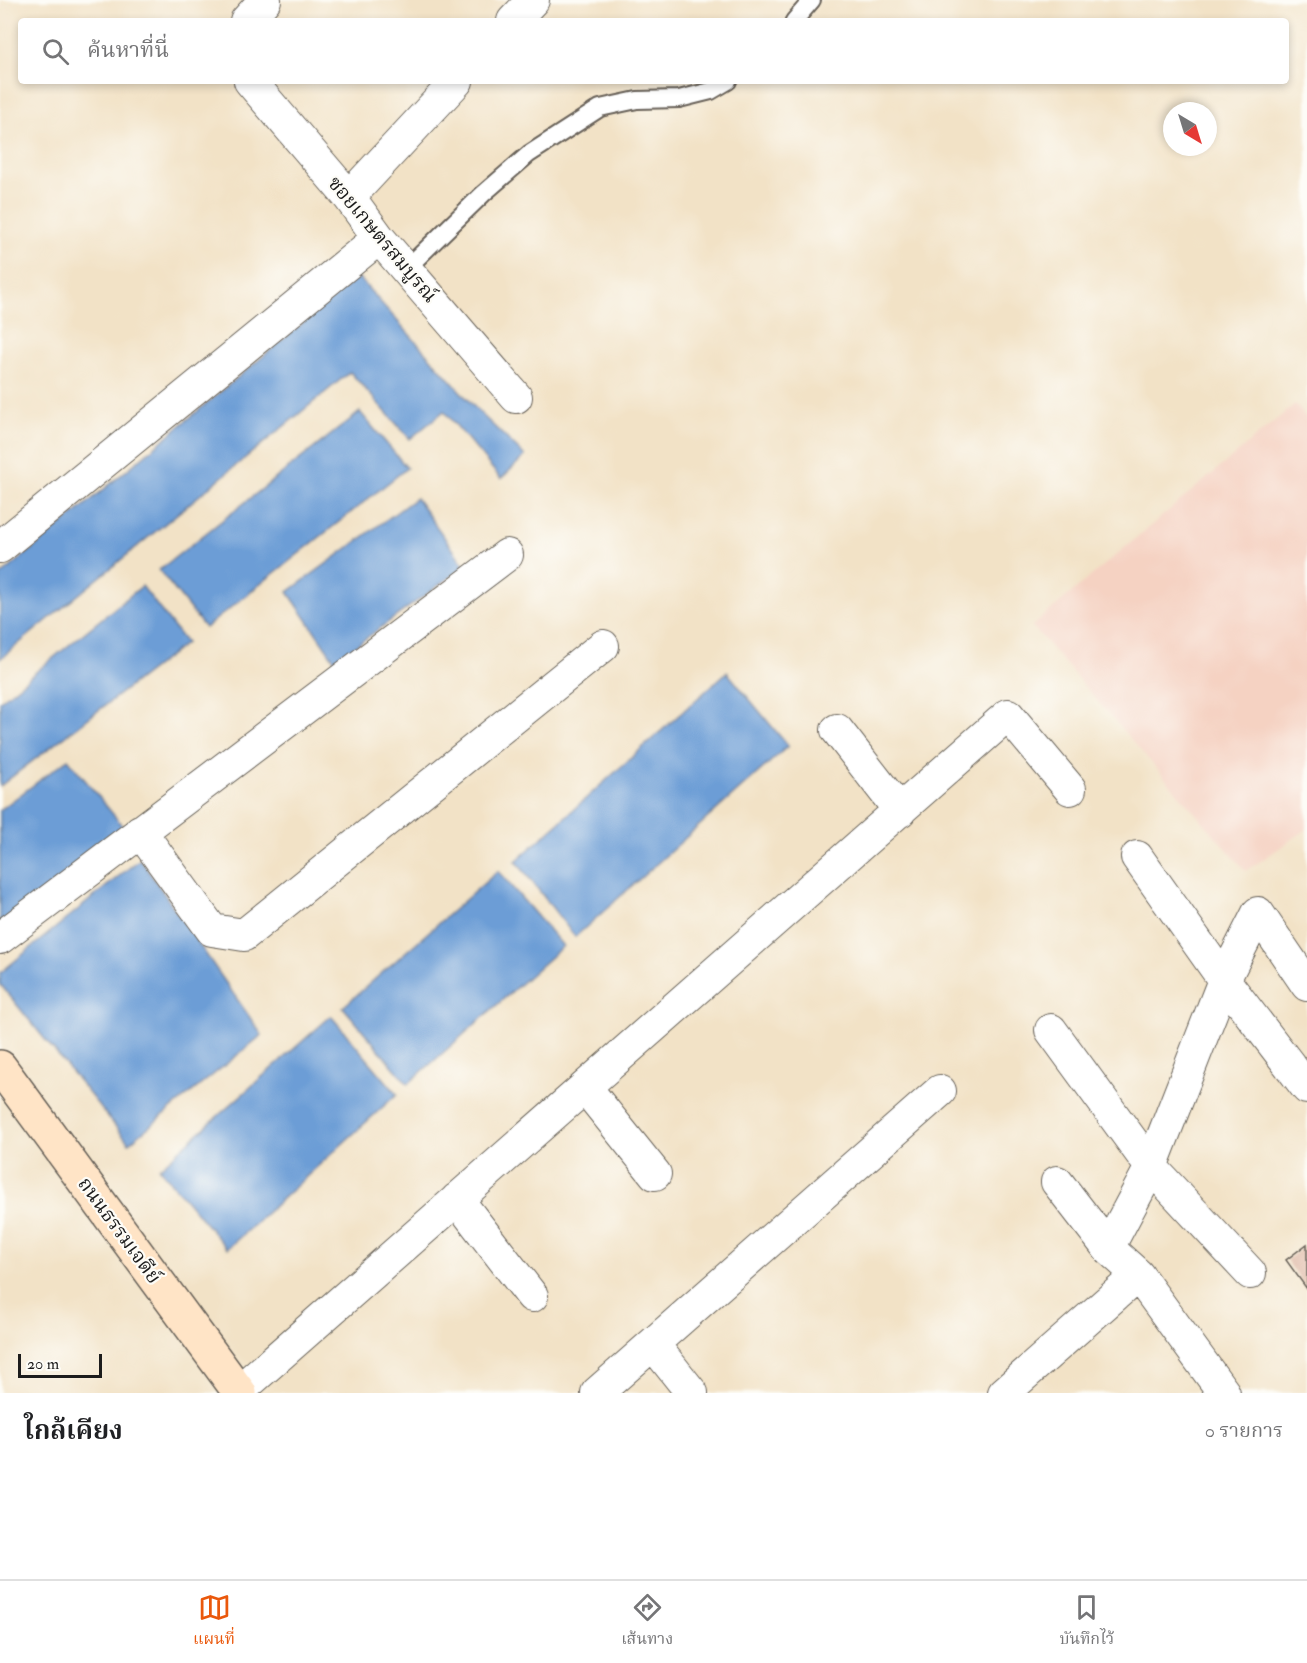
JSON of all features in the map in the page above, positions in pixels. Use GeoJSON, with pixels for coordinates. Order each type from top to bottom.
{"type":"FeatureCollection","features":[{"type":"Feature","properties":{"kind":"main road","name":"ถนนธรรมเจดีย์"},"geometry":{"type":"LineString","coordinates":[[0,1067],[240,1392]]}},
{"type":"Feature","properties":{"kind":"street"},"geometry":{"type":"LineString","coordinates":[[249,18],[266,0]]}},
{"type":"Feature","properties":{"kind":"street"},"geometry":{"type":"LineString","coordinates":[[516,18],[533,0]]}},
{"type":"Feature","properties":{"kind":"street","name":"ซอยเกษตรสมบูรณ์"},"geometry":{"type":"LineString","coordinates":[[253,84],[349,197],[379,238],[516,397]]}},
{"type":"Feature","properties":{"kind":"street"},"geometry":{"type":"LineString","coordinates":[[349,197],[454,84]]}},
{"type":"Feature","properties":{"kind":"street"},"geometry":{"type":"LineString","coordinates":[[0,547],[379,238]]}},
{"type":"Feature","properties":{"kind":"street"},"geometry":{"type":"LineString","coordinates":[[0,938],[507,555]]}},
{"type":"Feature","properties":{"kind":"street"},"geometry":{"type":"LineString","coordinates":[[140,831],[212,930],[244,935],[603,646]]}},
{"type":"Feature","properties":{"kind":"street"},"geometry":{"type":"LineString","coordinates":[[240,1392],[1008,715],[1070,789]]}},
{"type":"Feature","properties":{"kind":"street"},"geometry":{"type":"LineString","coordinates":[[837,730],[900,811]]}},
{"type":"Feature","properties":{"kind":"street"},"geometry":{"type":"LineString","coordinates":[[1137,857],[1224,980],[1307,1088]]}},
{"type":"Feature","properties":{"kind":"street"},"geometry":{"type":"LineString","coordinates":[[1107,1248],[1151,1167],[1224,980],[1258,913],[1307,985]]}},
{"type":"Feature","properties":{"kind":"street"},"geometry":{"type":"LineString","coordinates":[[1051,1030],[1151,1167],[1250,1273]]}},
{"type":"Feature","properties":{"kind":"street"},"geometry":{"type":"LineString","coordinates":[[585,1087],[655,1174]]}},
{"type":"Feature","properties":{"kind":"street"},"geometry":{"type":"LineString","coordinates":[[597,1393],[940,1091]]}},
{"type":"Feature","properties":{"kind":"street"},"geometry":{"type":"LineString","coordinates":[[1057,1182],[1107,1248],[1138,1275],[1224,1393]]}},
{"type":"Feature","properties":{"kind":"street"},"geometry":{"type":"LineString","coordinates":[[457,1199],[532,1296]]}},
{"type":"Feature","properties":{"kind":"street"},"geometry":{"type":"LineString","coordinates":[[1004,1393],[1138,1275]]}},
{"type":"Feature","properties":{"kind":"street"},"geometry":{"type":"LineString","coordinates":[[653,1344],[692,1393]]}},
{"type":"Feature","properties":{"kind":"lane"},"geometry":{"type":"LineString","coordinates":[[797,18],[812,0]]}},
{"type":"Feature","properties":{"kind":"lane"},"geometry":{"type":"LineString","coordinates":[[406,268],[483,194],[529,154],[600,108],[638,99],[679,99],[711,91],[723,84]]}},
{"type":"Feature","properties":{"kind":"shaded area"},"geometry":{"type":"Polygon","coordinates":[[[1295,404],[1307,419],[1307,829],[1246,871],[1032,626],[1295,404]]]}},
{"type":"Feature","properties":{"kind":"water"},"geometry":{"type":"Polygon","coordinates":[[[358,277],[478,411],[525,456],[501,479],[444,411],[410,439],[350,372],[0,659],[0,576],[358,277]]]}},
{"type":"Feature","properties":{"kind":"water"},"geometry":{"type":"Polygon","coordinates":[[[360,412],[407,468],[205,628],[159,570],[360,412]]]}},
{"type":"Feature","properties":{"kind":"water"},"geometry":{"type":"Polygon","coordinates":[[[416,498],[465,566],[335,661],[288,592],[416,498]]]}},
{"type":"Feature","properties":{"kind":"water"},"geometry":{"type":"Polygon","coordinates":[[[142,586],[186,643],[0,786],[0,701],[142,586]]]}},
{"type":"Feature","properties":{"kind":"water"},"geometry":{"type":"Polygon","coordinates":[[[727,672],[788,746],[575,937],[516,861],[727,672]]]}},
{"type":"Feature","properties":{"kind":"water"},"geometry":{"type":"Polygon","coordinates":[[[68,759],[126,830],[0,924],[0,810],[68,759]]]}},
{"type":"Feature","properties":{"kind":"water"},"geometry":{"type":"Polygon","coordinates":[[[140,859],[262,1035],[129,1143],[0,984],[0,973],[140,859]]]}},
{"type":"Feature","properties":{"kind":"water"},"geometry":{"type":"Polygon","coordinates":[[[498,871],[563,946],[408,1084],[343,1007],[498,871]]]}},
{"type":"Feature","properties":{"kind":"water"},"geometry":{"type":"Polygon","coordinates":[[[331,1016],[397,1094],[227,1249],[159,1168],[331,1016]]]}},
{"type":"Feature","properties":{"kind":"building"},"geometry":{"type":"Polygon","coordinates":[[[1307,1244],[1307,1289],[1286,1260],[1307,1244]]]}}]}
